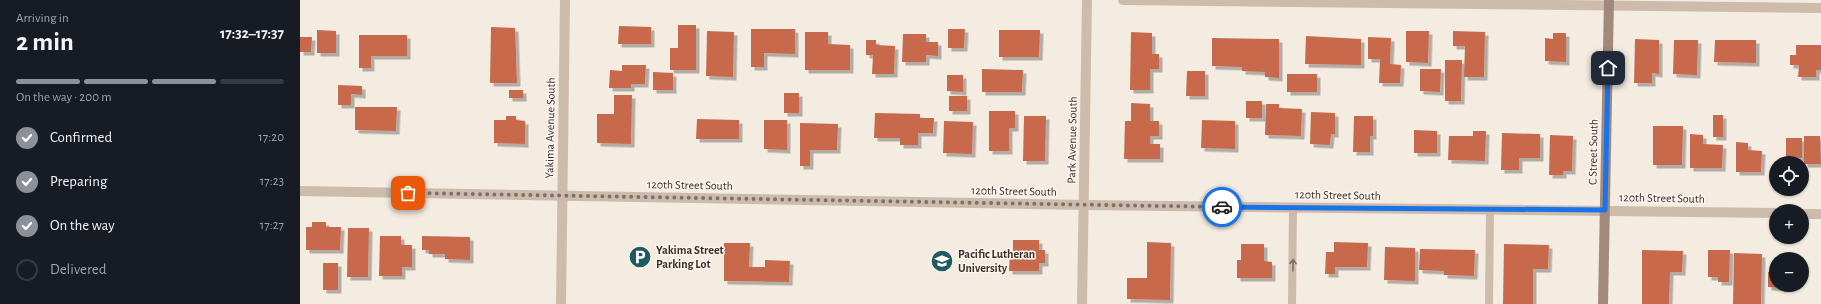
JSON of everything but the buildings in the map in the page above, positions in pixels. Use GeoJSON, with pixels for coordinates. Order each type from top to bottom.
{"type":"FeatureCollection","features":[{"type":"Feature","properties":{"kind":"main road","name":"C Street South"},"geometry":{"type":"LineString","coordinates":[[1603,304],[1609,2]]}},
{"type":"Feature","properties":{"kind":"street","name":"Yakima Avenue South"},"geometry":{"type":"LineString","coordinates":[[561,304],[565,0]]}},
{"type":"Feature","properties":{"kind":"street","name":"Park Avenue South"},"geometry":{"type":"LineString","coordinates":[[1082,304],[1087,0]]}},
{"type":"Feature","properties":{"kind":"street"},"geometry":{"type":"LineString","coordinates":[[1123,0],[1609,2],[1821,8]]}},
{"type":"Feature","properties":{"kind":"street","name":"120th Street South"},"geometry":{"type":"LineString","coordinates":[[300,191],[1084,205],[1769,213]]}},
{"type":"Feature","properties":{"kind":"street"},"geometry":{"type":"LineString","coordinates":[[1809,214],[1821,214]]}},
{"type":"Feature","properties":{"kind":"lane"},"geometry":{"type":"LineString","coordinates":[[1292,304],[1293,207]]}},
{"type":"Feature","properties":{"kind":"lane"},"geometry":{"type":"LineString","coordinates":[[1489,304],[1490,209]]}},
{"type":"Feature","properties":{"kind":"way so far"},"geometry":{"type":"LineString","coordinates":[[408,193],[1222,207]]}},
{"type":"Feature","properties":{"kind":"place","name":"Yakima Street Parking Lot"},"geometry":{"type":"Point","coordinates":[640,257]}},
{"type":"Feature","properties":{"kind":"place","name":"Pacific Lutheran University"},"geometry":{"type":"Point","coordinates":[942,261]}},
{"type":"Feature","properties":{"kind":"route"},"geometry":{"type":"LineString","coordinates":[[1222,207],[1605,210],[1608,68]]}}]}
